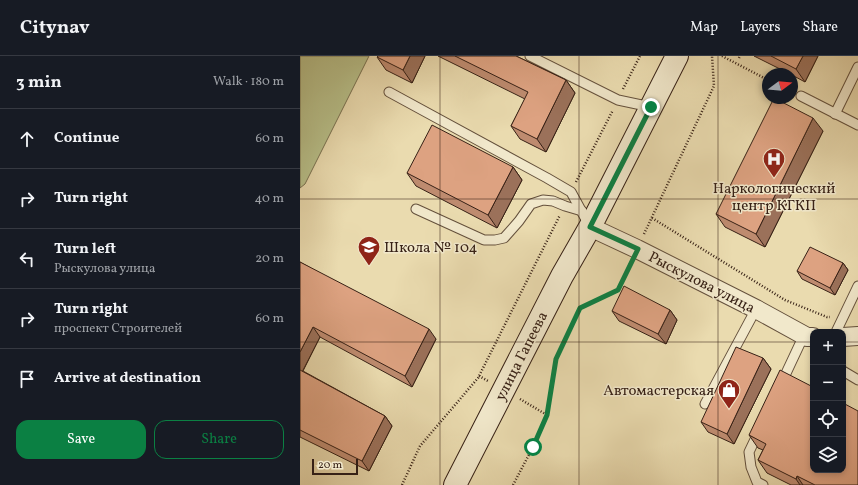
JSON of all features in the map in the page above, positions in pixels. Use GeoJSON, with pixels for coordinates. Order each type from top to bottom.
{"type":"FeatureCollection","features":[{"type":"Feature","properties":{"kind":"main road","name":"улица Гапеева"},"geometry":{"type":"LineString","coordinates":[[455,485],[562,276],[586,219],[651,107],[677,56]]}},
{"type":"Feature","properties":{"kind":"street","name":"Рыскулова улица"},"geometry":{"type":"LineString","coordinates":[[586,219],[638,249],[756,309],[809,338]]}},
{"type":"Feature","properties":{"kind":"street"},"geometry":{"type":"LineString","coordinates":[[846,337],[858,336]]}},
{"type":"Feature","properties":{"kind":"lane"},"geometry":{"type":"LineString","coordinates":[[530,56],[618,100],[651,107]]}},
{"type":"Feature","properties":{"kind":"lane"},"geometry":{"type":"LineString","coordinates":[[836,114],[858,67]]}},
{"type":"Feature","properties":{"kind":"lane"},"geometry":{"type":"LineString","coordinates":[[389,92],[571,192],[586,219]]}},
{"type":"Feature","properties":{"kind":"lane"},"geometry":{"type":"LineString","coordinates":[[801,96],[858,125]]}},
{"type":"Feature","properties":{"kind":"lane"},"geometry":{"type":"LineString","coordinates":[[416,209],[484,240],[504,238],[519,222],[531,204],[543,200],[553,201],[565,206],[586,219]]}},
{"type":"Feature","properties":{"kind":"lane"},"geometry":{"type":"LineString","coordinates":[[837,329],[858,286]]}},
{"type":"Feature","properties":{"kind":"lane"},"geometry":{"type":"LineString","coordinates":[[705,404],[756,309]]}},
{"type":"Feature","properties":{"kind":"lane"},"geometry":{"type":"LineString","coordinates":[[778,390],[809,338]]}},
{"type":"Feature","properties":{"kind":"lane"},"geometry":{"type":"LineString","coordinates":[[846,373],[858,380]]}},
{"type":"Feature","properties":{"kind":"lane"},"geometry":{"type":"LineString","coordinates":[[762,424],[749,452],[751,467],[757,482],[763,485]]}},
{"type":"Feature","properties":{"kind":"path"},"geometry":{"type":"LineString","coordinates":[[571,192],[640,56]]}},
{"type":"Feature","properties":{"kind":"path"},"geometry":{"type":"LineString","coordinates":[[513,485],[533,447],[547,415],[556,359],[580,308],[618,290],[714,86],[712,56]]}},
{"type":"Feature","properties":{"kind":"path"},"geometry":{"type":"LineString","coordinates":[[722,56],[762,77]]}},
{"type":"Feature","properties":{"kind":"path"},"geometry":{"type":"LineString","coordinates":[[402,485],[420,446],[478,378],[565,206]]}},
{"type":"Feature","properties":{"kind":"path"},"geometry":{"type":"LineString","coordinates":[[652,218],[786,300],[827,317],[834,317]]}},
{"type":"Feature","properties":{"kind":"green space"},"geometry":{"type":"Polygon","coordinates":[[[300,56],[369,56],[305,184],[300,188],[300,56]]]}},
{"type":"Feature","properties":{"kind":"building"},"geometry":{"type":"Polygon","coordinates":[[[410,56],[403,70],[377,57],[410,56]]]}},
{"type":"Feature","properties":{"kind":"building"},"geometry":{"type":"Polygon","coordinates":[[[455,56],[516,56],[566,80],[537,139],[511,126],[528,92],[455,56]]]}},
{"type":"Feature","properties":{"kind":"building"},"geometry":{"type":"Polygon","coordinates":[[[771,56],[803,56],[797,68],[771,56]]]}},
{"type":"Feature","properties":{"kind":"building","name":"Наркологический центр КГКП"},"geometry":{"type":"Polygon","coordinates":[[[771,104],[786,104],[813,118],[756,234],[716,214],[771,104]]]}},
{"type":"Feature","properties":{"kind":"building"},"geometry":{"type":"Polygon","coordinates":[[[432,125],[513,167],[488,215],[407,173],[432,125]]]}},
{"type":"Feature","properties":{"kind":"building"},"geometry":{"type":"Polygon","coordinates":[[[810,247],[843,263],[830,288],[797,271],[810,247]]]}},
{"type":"Feature","properties":{"kind":"building"},"geometry":{"type":"Polygon","coordinates":[[[300,262],[429,329],[405,376],[313,327],[300,352],[300,262]]]}},
{"type":"Feature","properties":{"kind":"building"},"geometry":{"type":"Polygon","coordinates":[[[624,286],[670,310],[658,334],[612,311],[624,286]]]}},
{"type":"Feature","properties":{"kind":"building"},"geometry":{"type":"Polygon","coordinates":[[[736,347],[763,358],[727,434],[701,422],[736,347]]]}},
{"type":"Feature","properties":{"kind":"building"},"geometry":{"type":"Polygon","coordinates":[[[300,370],[385,416],[362,461],[300,430],[300,370]]]}},
{"type":"Feature","properties":{"kind":"building"},"geometry":{"type":"Polygon","coordinates":[[[780,370],[810,385],[810,473],[846,473],[846,405],[858,411],[858,485],[815,485],[797,476],[796,479],[758,460],[766,444],[749,435],[780,370]]]}},
{"type":"Feature","properties":{"kind":"place","name":"Наркологический центр КГКП"},"geometry":{"type":"Point","coordinates":[774,178]}},
{"type":"Feature","properties":{"kind":"place","name":"Школа № 104"},"geometry":{"type":"Point","coordinates":[369,266]}},
{"type":"Feature","properties":{"kind":"place","name":"Автомастерская"},"geometry":{"type":"Point","coordinates":[729,410]}},
{"type":"Feature","properties":{"kind":"route"},"geometry":{"type":"LineString","coordinates":[[533,447],[547,415],[556,359],[580,308],[618,290],[638,249],[590,227],[651,107]]}}]}
